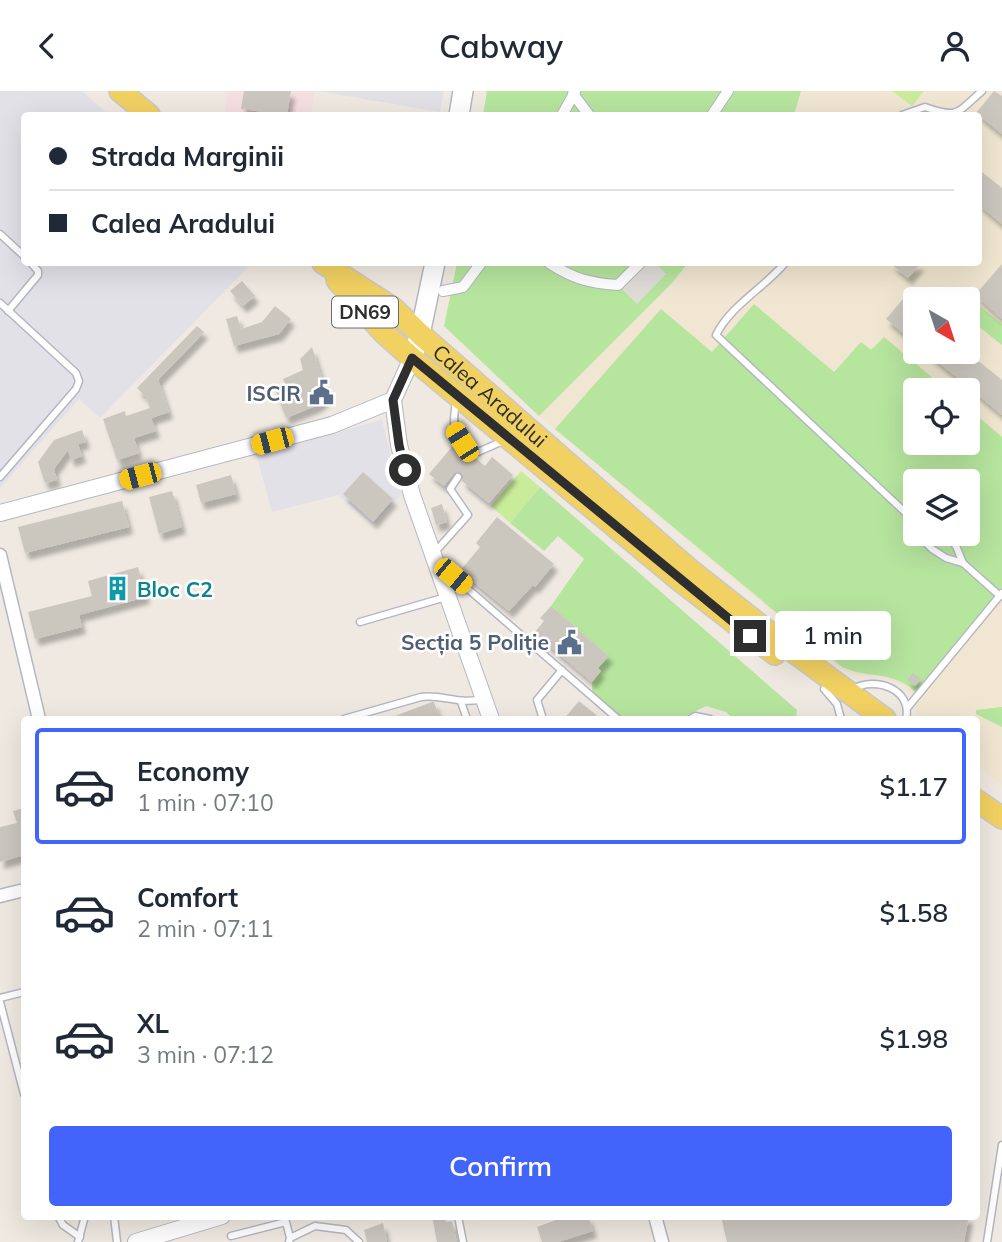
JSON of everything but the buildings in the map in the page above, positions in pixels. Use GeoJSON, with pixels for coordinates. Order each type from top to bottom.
{"type":"FeatureCollection","features":[{"type":"Feature","properties":{"kind":"main road"},"geometry":{"type":"LineString","coordinates":[[120,91],[145,112]]}},
{"type":"Feature","properties":{"kind":"main road"},"geometry":{"type":"LineString","coordinates":[[460,112],[463,91]]}},
{"type":"Feature","properties":{"kind":"main road","name":"Calea Aradului"},"geometry":{"type":"LineString","coordinates":[[326,266],[383,331],[457,396],[706,602],[860,716]]}},
{"type":"Feature","properties":{"kind":"main road","name":"Calea Aradului"},"geometry":{"type":"LineString","coordinates":[[328,266],[393,308],[690,570],[794,652],[882,716]]}},
{"type":"Feature","properties":{"kind":"main road"},"geometry":{"type":"LineString","coordinates":[[412,358],[420,334],[434,266]]}},
{"type":"Feature","properties":{"kind":"main road"},"geometry":{"type":"LineString","coordinates":[[980,789],[1001,814]]}},
{"type":"Feature","properties":{"kind":"main road"},"geometry":{"type":"LineString","coordinates":[[980,802],[1001,814]]}},
{"type":"Feature","properties":{"kind":"street"},"geometry":{"type":"LineString","coordinates":[[714,112],[728,91]]}},
{"type":"Feature","properties":{"kind":"street"},"geometry":{"type":"LineString","coordinates":[[564,112],[574,92],[587,112]]}},
{"type":"Feature","properties":{"kind":"street"},"geometry":{"type":"LineString","coordinates":[[443,291],[463,286],[479,266]]}},
{"type":"Feature","properties":{"kind":"street"},"geometry":{"type":"LineString","coordinates":[[554,266],[572,277],[618,285],[637,266]]}},
{"type":"Feature","properties":{"kind":"street"},"geometry":{"type":"LineString","coordinates":[[412,358],[393,400],[399,445],[432,556],[490,716]]}},
{"type":"Feature","properties":{"kind":"street"},"geometry":{"type":"LineString","coordinates":[[0,513],[332,425],[393,400]]}},
{"type":"Feature","properties":{"kind":"street"},"geometry":{"type":"LineString","coordinates":[[0,555],[38,716]]}},
{"type":"Feature","properties":{"kind":"street"},"geometry":{"type":"LineString","coordinates":[[0,897],[21,891]]}},
{"type":"Feature","properties":{"kind":"street"},"geometry":{"type":"LineString","coordinates":[[135,1242],[209,1220]]}},
{"type":"Feature","properties":{"kind":"street"},"geometry":{"type":"LineString","coordinates":[[656,1220],[662,1242]]}},
{"type":"Feature","properties":{"kind":"lane"},"geometry":{"type":"LineString","coordinates":[[960,112],[982,91]]}},
{"type":"Feature","properties":{"kind":"lane"},"geometry":{"type":"LineString","coordinates":[[911,112],[925,107],[938,112]]}},
{"type":"Feature","properties":{"kind":"lane"},"geometry":{"type":"LineString","coordinates":[[0,234],[21,253]]}},
{"type":"Feature","properties":{"kind":"lane"},"geometry":{"type":"LineString","coordinates":[[8,311],[38,275],[34,266]]}},
{"type":"Feature","properties":{"kind":"lane"},"geometry":{"type":"LineString","coordinates":[[782,266],[764,285],[748,296],[723,323],[716,335],[903,507]]}},
{"type":"Feature","properties":{"kind":"lane"},"geometry":{"type":"LineString","coordinates":[[0,303],[76,373],[79,381],[76,389],[0,477]]}},
{"type":"Feature","properties":{"kind":"lane"},"geometry":{"type":"LineString","coordinates":[[457,396],[452,427],[462,442],[476,455],[507,438]]}},
{"type":"Feature","properties":{"kind":"lane"},"geometry":{"type":"LineString","coordinates":[[432,556],[468,515],[450,489],[458,477]]}},
{"type":"Feature","properties":{"kind":"lane"},"geometry":{"type":"LineString","coordinates":[[906,716],[908,707],[1001,594],[963,563],[946,558],[929,546]]}},
{"type":"Feature","properties":{"kind":"lane"},"geometry":{"type":"LineString","coordinates":[[956,546],[963,563]]}},
{"type":"Feature","properties":{"kind":"lane"},"geometry":{"type":"LineString","coordinates":[[440,577],[453,576],[615,716]]}},
{"type":"Feature","properties":{"kind":"lane"},"geometry":{"type":"LineString","coordinates":[[360,622],[448,597]]}},
{"type":"Feature","properties":{"kind":"lane"},"geometry":{"type":"LineString","coordinates":[[542,716],[537,699],[562,670]]}},
{"type":"Feature","properties":{"kind":"lane"},"geometry":{"type":"LineString","coordinates":[[849,691],[869,683],[883,684],[897,693],[908,707]]}},
{"type":"Feature","properties":{"kind":"lane","name":"Calea Aradului"},"geometry":{"type":"LineString","coordinates":[[824,689],[837,704],[840,716]]}},
{"type":"Feature","properties":{"kind":"lane"},"geometry":{"type":"LineString","coordinates":[[354,716],[433,695],[461,702],[484,699]]}},
{"type":"Feature","properties":{"kind":"lane"},"geometry":{"type":"LineString","coordinates":[[461,702],[466,716]]}},
{"type":"Feature","properties":{"kind":"lane"},"geometry":{"type":"LineString","coordinates":[[21,993],[0,1000],[21,1082]]}},
{"type":"Feature","properties":{"kind":"lane"},"geometry":{"type":"LineString","coordinates":[[987,1242],[1002,1145]]}},
{"type":"Feature","properties":{"kind":"lane"},"geometry":{"type":"LineString","coordinates":[[60,1220],[79,1239],[84,1220]]}},
{"type":"Feature","properties":{"kind":"lane"},"geometry":{"type":"LineString","coordinates":[[114,1220],[117,1242]]}},
{"type":"Feature","properties":{"kind":"lane"},"geometry":{"type":"LineString","coordinates":[[314,1220],[315,1226]]}},
{"type":"Feature","properties":{"kind":"lane"},"geometry":{"type":"LineString","coordinates":[[459,1220],[463,1242]]}},
{"type":"Feature","properties":{"kind":"lane"},"geometry":{"type":"LineString","coordinates":[[231,1236],[286,1222],[290,1240],[315,1226],[346,1230],[359,1242]]}},
{"type":"Feature","properties":{"kind":"shaded area"},"geometry":{"type":"Polygon","coordinates":[[[0,91],[82,91],[106,112],[21,112],[21,266],[249,266],[100,418],[79,399],[0,488],[0,91]]]}},
{"type":"Feature","properties":{"kind":"shaded area"},"geometry":{"type":"Polygon","coordinates":[[[228,91],[315,91],[312,112],[224,112],[228,91]]]}},
{"type":"Feature","properties":{"kind":"shaded area"},"geometry":{"type":"Polygon","coordinates":[[[318,91],[444,91],[440,112],[318,91]]]}},
{"type":"Feature","properties":{"kind":"shaded area"},"geometry":{"type":"Polygon","coordinates":[[[801,91],[1002,91],[1002,785],[980,769],[980,716],[919,716],[909,693],[901,685],[884,676],[855,675],[841,669],[539,416],[672,283],[686,266],[982,266],[982,112],[795,112],[801,91]]]}},
{"type":"Feature","properties":{"kind":"shaded area"},"geometry":{"type":"Polygon","coordinates":[[[637,266],[658,266],[666,274],[637,304],[618,285],[637,266]]]}},
{"type":"Feature","properties":{"kind":"shaded area"},"geometry":{"type":"Polygon","coordinates":[[[382,420],[401,495],[373,524],[338,495],[272,512],[256,454],[382,420]]]}},
{"type":"Feature","properties":{"kind":"green space"},"geometry":{"type":"Polygon","coordinates":[[[487,91],[801,91],[795,112],[484,112],[487,91]]]}},
{"type":"Feature","properties":{"kind":"green space"},"geometry":{"type":"Polygon","coordinates":[[[892,91],[924,91],[912,106],[892,91]]]}},
{"type":"Feature","properties":{"kind":"green space"},"geometry":{"type":"Polygon","coordinates":[[[456,266],[686,266],[672,283],[539,416],[444,326],[456,266]]]}},
{"type":"Feature","properties":{"kind":"green space"},"geometry":{"type":"Polygon","coordinates":[[[754,304],[834,372],[861,342],[871,350],[884,337],[903,353],[903,364],[916,364],[933,378],[903,378],[903,455],[980,455],[980,418],[1002,437],[1002,588],[916,692],[898,681],[842,667],[555,429],[661,309],[712,352],[754,304]]]}},
{"type":"Feature","properties":{"kind":"green space"},"geometry":{"type":"Polygon","coordinates":[[[980,306],[1002,324],[1002,345],[980,328],[980,306]]]}},
{"type":"Feature","properties":{"kind":"green space"},"geometry":{"type":"Polygon","coordinates":[[[521,471],[540,487],[510,523],[491,506],[521,471]]]}},
{"type":"Feature","properties":{"kind":"green space"},"geometry":{"type":"Polygon","coordinates":[[[540,487],[797,710],[796,716],[731,716],[706,706],[686,716],[616,716],[592,695],[592,682],[601,671],[598,668],[608,655],[551,606],[584,559],[558,536],[544,551],[510,523],[540,487]]]}},
{"type":"Feature","properties":{"kind":"green space"},"geometry":{"type":"Polygon","coordinates":[[[1002,707],[1002,727],[976,714],[976,710],[1002,707]]]}},
{"type":"Feature","properties":{"kind":"place","name":"ISCIR"},"geometry":{"type":"Point","coordinates":[321,393]}},
{"type":"Feature","properties":{"kind":"place","name":"Bloc C2"},"geometry":{"type":"Point","coordinates":[117,589]}},
{"type":"Feature","properties":{"kind":"place","name":"Secția 5 Poliție"},"geometry":{"type":"Point","coordinates":[569,642]}},
{"type":"Feature","properties":{"kind":"route"},"geometry":{"type":"LineString","coordinates":[[405,470],[393,400],[412,358],[750,636]]}}]}
